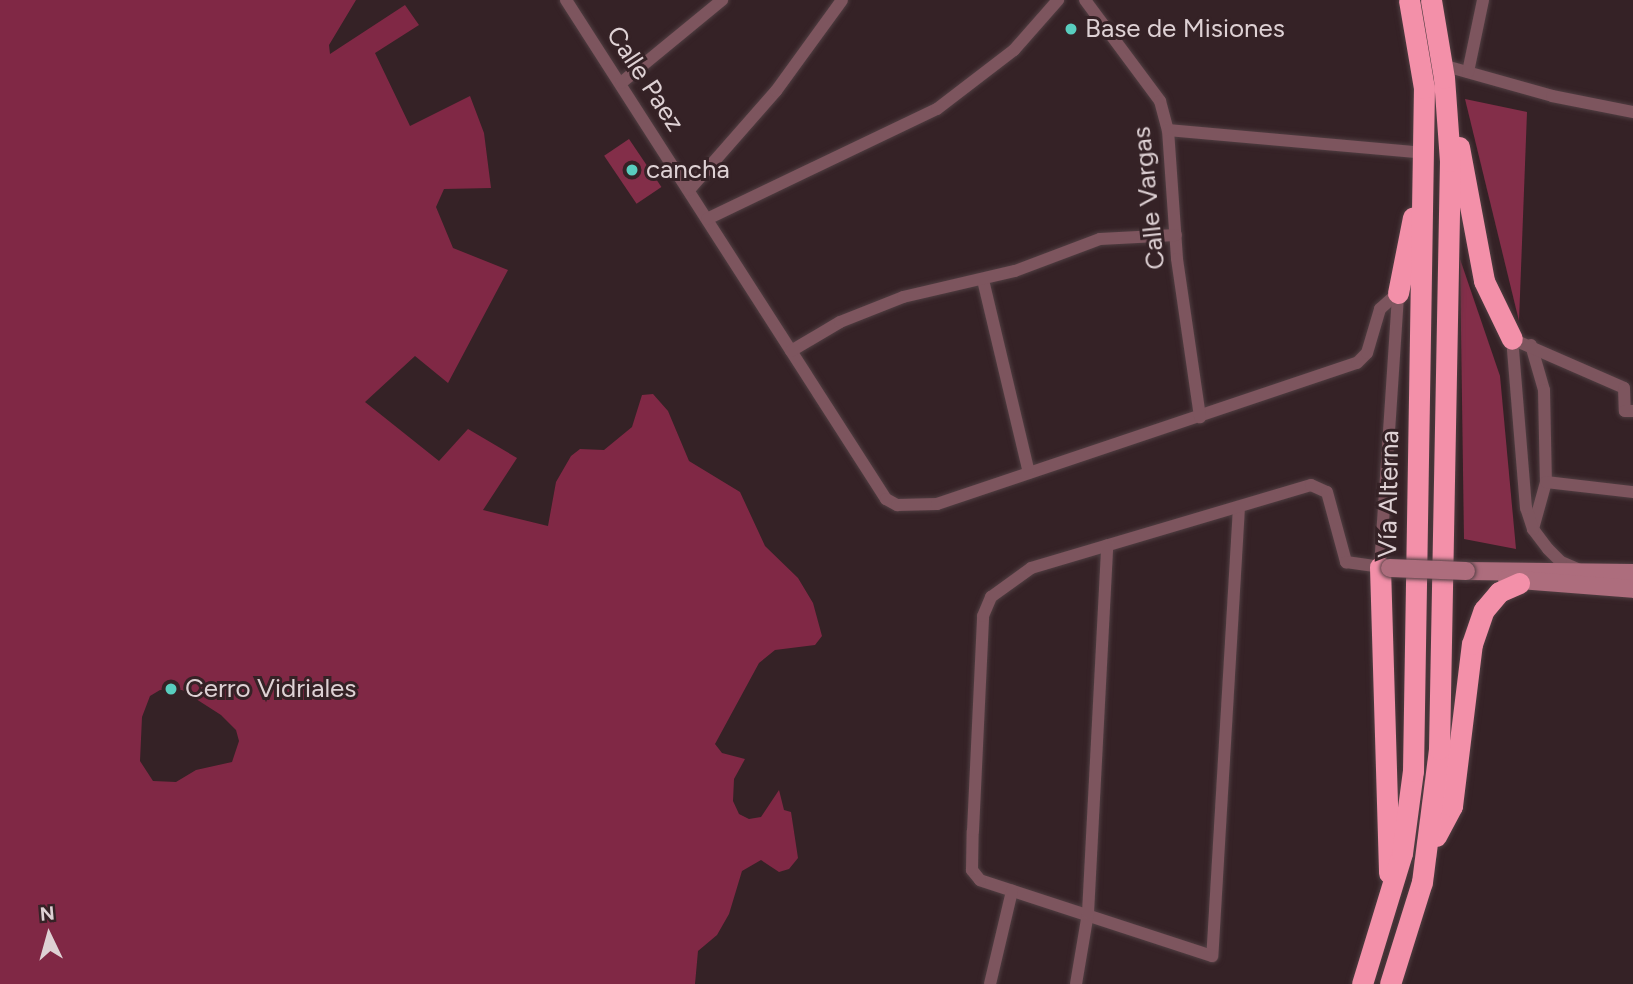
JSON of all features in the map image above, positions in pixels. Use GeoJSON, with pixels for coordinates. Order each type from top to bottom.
{"type":"FeatureCollection","features":[{"type":"Feature","properties":{"kind":"highway","name":"Vía Alterna"},"geometry":{"type":"LineString","coordinates":[[1362,984],[1402,853],[1413,781],[1424,88],[1409,0]]}},
{"type":"Feature","properties":{"kind":"highway","name":"Vía Alterna"},"geometry":{"type":"LineString","coordinates":[[1390,984],[1417,904],[1427,853],[1439,749],[1450,161],[1443,71],[1431,0]]}},
{"type":"Feature","properties":{"kind":"highway"},"geometry":{"type":"LineString","coordinates":[[1443,71],[1484,281],[1521,342]]}},
{"type":"Feature","properties":{"kind":"highway"},"geometry":{"type":"LineString","coordinates":[[1398,293],[1424,153]]}},
{"type":"Feature","properties":{"kind":"highway"},"geometry":{"type":"LineString","coordinates":[[1385,567],[1387,904]]}},
{"type":"Feature","properties":{"kind":"highway"},"geometry":{"type":"LineString","coordinates":[[1427,853],[1452,806],[1472,644],[1484,610],[1499,592],[1519,583]]}},
{"type":"Feature","properties":{"kind":"main road"},"geometry":{"type":"LineString","coordinates":[[1385,567],[1475,572],[1633,573]]}},
{"type":"Feature","properties":{"kind":"main road"},"geometry":{"type":"LineString","coordinates":[[1475,572],[1519,583],[1633,589]]}},
{"type":"Feature","properties":{"kind":"street","name":"Calle Paez"},"geometry":{"type":"LineString","coordinates":[[566,0],[892,503],[912,508],[937,504],[1029,473]]}},
{"type":"Feature","properties":{"kind":"street"},"geometry":{"type":"LineString","coordinates":[[621,83],[722,0]]}},
{"type":"Feature","properties":{"kind":"street"},"geometry":{"type":"LineString","coordinates":[[690,190],[776,91],[842,0]]}},
{"type":"Feature","properties":{"kind":"street"},"geometry":{"type":"LineString","coordinates":[[707,219],[937,109],[1014,50],[1058,0]]}},
{"type":"Feature","properties":{"kind":"street","name":"Calle Vargas"},"geometry":{"type":"LineString","coordinates":[[1084,0],[1160,101],[1168,130],[1176,235],[1200,416]]}},
{"type":"Feature","properties":{"kind":"street"},"geometry":{"type":"LineString","coordinates":[[1468,72],[1483,0]]}},
{"type":"Feature","properties":{"kind":"street"},"geometry":{"type":"LineString","coordinates":[[1443,71],[1468,72],[1552,96],[1633,112]]}},
{"type":"Feature","properties":{"kind":"street"},"geometry":{"type":"LineString","coordinates":[[1168,130],[1424,153]]}},
{"type":"Feature","properties":{"kind":"street"},"geometry":{"type":"LineString","coordinates":[[791,351],[885,303],[983,280],[1100,239],[1176,235]]}},
{"type":"Feature","properties":{"kind":"street"},"geometry":{"type":"LineString","coordinates":[[983,280],[1029,473],[1357,363],[1367,353],[1380,309],[1398,293]]}},
{"type":"Feature","properties":{"kind":"street"},"geometry":{"type":"LineString","coordinates":[[1239,507],[1212,956],[1088,913],[980,880],[972,870],[984,609],[996,591],[1031,568],[1311,485],[1323,488],[1331,500],[1343,558],[1357,566],[1385,567],[1398,293]]}},
{"type":"Feature","properties":{"kind":"street"},"geometry":{"type":"LineString","coordinates":[[1521,342],[1624,388],[1625,411],[1633,411]]}},
{"type":"Feature","properties":{"kind":"street"},"geometry":{"type":"LineString","coordinates":[[1521,342],[1544,390],[1546,482],[1532,529]]}},
{"type":"Feature","properties":{"kind":"street"},"geometry":{"type":"LineString","coordinates":[[1521,342],[1522,484],[1532,529],[1561,562],[1584,571]]}},
{"type":"Feature","properties":{"kind":"street"},"geometry":{"type":"LineString","coordinates":[[1546,482],[1633,492]]}},
{"type":"Feature","properties":{"kind":"street"},"geometry":{"type":"LineString","coordinates":[[1076,984],[1088,913],[1107,545]]}},
{"type":"Feature","properties":{"kind":"street"},"geometry":{"type":"LineString","coordinates":[[990,984],[1012,891]]}},
{"type":"Feature","properties":{"kind":"shaded area"},"geometry":{"type":"Polygon","coordinates":[[[0,0],[356,0],[329,45],[330,54],[405,5],[419,25],[375,53],[410,126],[470,96],[484,133],[491,188],[444,189],[436,207],[453,248],[508,270],[448,383],[415,356],[365,402],[439,461],[468,429],[517,458],[483,510],[548,526],[556,482],[571,456],[580,449],[604,450],[632,427],[642,395],[653,394],[668,411],[689,461],[740,492],[765,546],[798,578],[813,603],[822,636],[815,645],[775,650],[759,663],[715,744],[722,753],[745,759],[734,779],[733,801],[739,814],[749,819],[761,817],[779,790],[784,810],[791,812],[798,858],[789,869],[779,872],[761,860],[742,871],[729,914],[717,935],[698,951],[695,984],[0,984],[0,0]],[[160,690],[150,696],[142,717],[140,761],[153,781],[176,782],[196,770],[232,762],[239,741],[236,730],[221,715],[182,690],[160,690]]]}},
{"type":"Feature","properties":{"kind":"shaded area"},"geometry":{"type":"Polygon","coordinates":[[[1465,99],[1527,112],[1519,321],[1465,99]]]}},
{"type":"Feature","properties":{"kind":"shaded area","name":"cancha"},"geometry":{"type":"Polygon","coordinates":[[[629,139],[661,187],[637,204],[604,156],[629,139]]]}},
{"type":"Feature","properties":{"kind":"shaded area"},"geometry":{"type":"Polygon","coordinates":[[[1460,259],[1500,376],[1516,549],[1464,539],[1460,259]]]}},
{"type":"Feature","properties":{"kind":"place","name":"Base de Misiones"},"geometry":{"type":"Point","coordinates":[1071,29]}},
{"type":"Feature","properties":{"kind":"place","name":"cancha"},"geometry":{"type":"Point","coordinates":[632,170]}},
{"type":"Feature","properties":{"kind":"place","name":"Cerro Vidriales"},"geometry":{"type":"Point","coordinates":[171,689]}}]}
